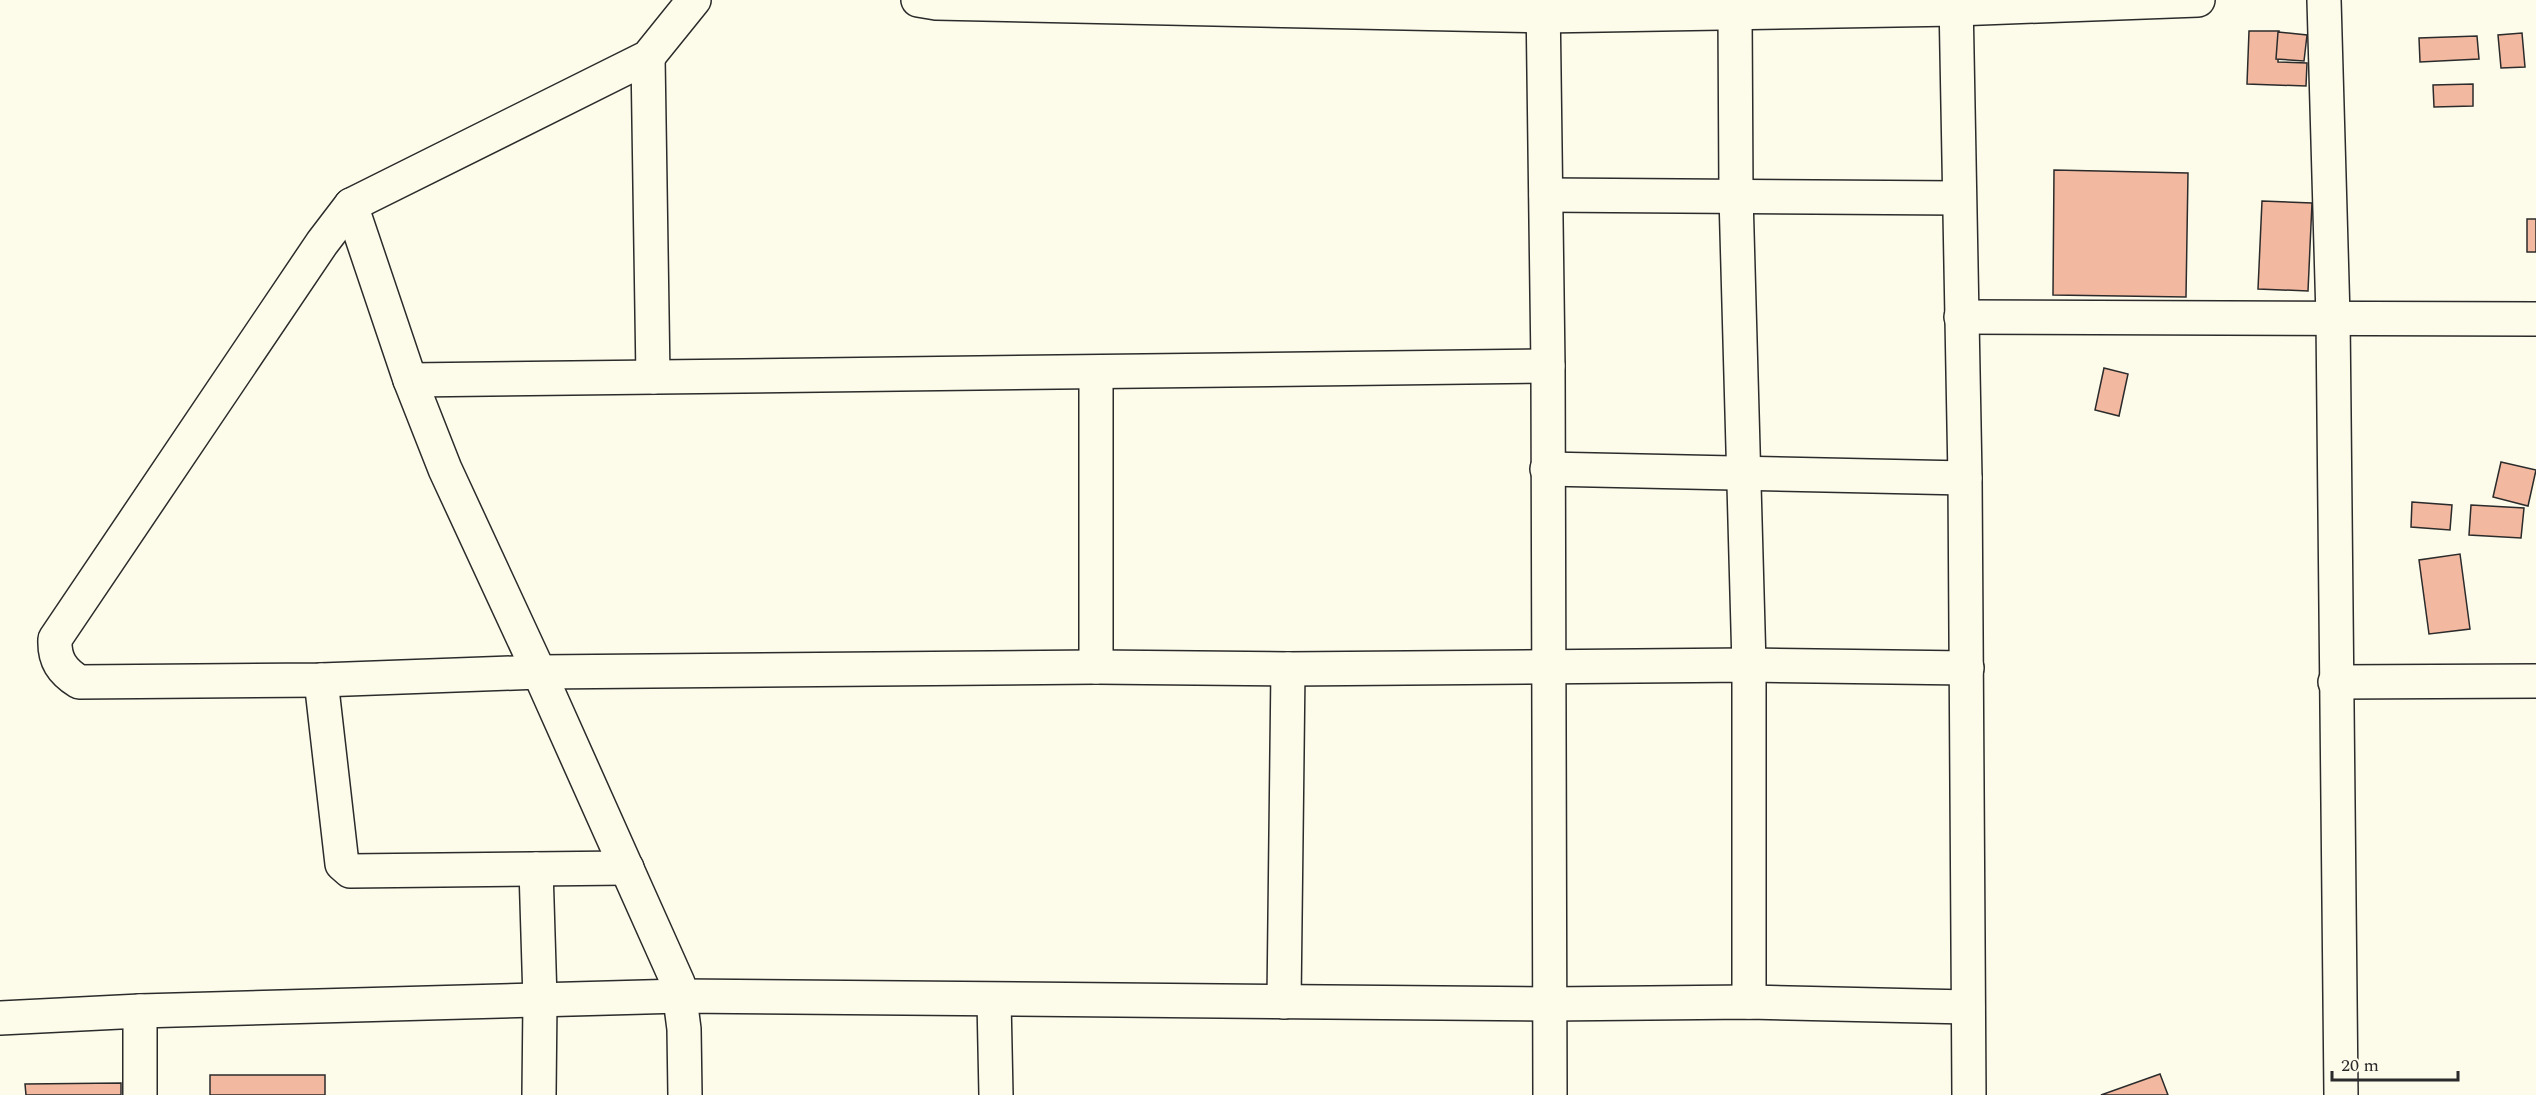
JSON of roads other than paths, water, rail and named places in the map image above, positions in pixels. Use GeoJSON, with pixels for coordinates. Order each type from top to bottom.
{"type":"FeatureCollection","features":[{"type":"Feature","properties":{"kind":"street"},"geometry":{"type":"LineString","coordinates":[[694,0],[648,57],[351,205],[322,243],[55,639],[54,652],[59,665],[79,682],[321,680],[539,672],[1096,667],[1288,669],[1749,665],[1967,668]]}},
{"type":"Feature","properties":{"kind":"street"},"geometry":{"type":"LineString","coordinates":[[918,0],[936,3],[1543,8],[1735,12],[1956,4],[2198,0]]}},
{"type":"Feature","properties":{"kind":"street"},"geometry":{"type":"LineString","coordinates":[[2324,0],[2333,317],[2341,1095]]}},
{"type":"Feature","properties":{"kind":"street"},"geometry":{"type":"LineString","coordinates":[[1956,4],[1965,478],[1970,1095]]}},
{"type":"Feature","properties":{"kind":"street"},"geometry":{"type":"LineString","coordinates":[[1543,8],[1548,366],[1550,1095]]}},
{"type":"Feature","properties":{"kind":"street"},"geometry":{"type":"LineString","coordinates":[[1735,12],[1736,196],[1749,665],[1749,1002]]}},
{"type":"Feature","properties":{"kind":"street"},"geometry":{"type":"LineString","coordinates":[[648,57],[653,377]]}},
{"type":"Feature","properties":{"kind":"street"},"geometry":{"type":"LineString","coordinates":[[1546,195],[1959,198]]}},
{"type":"Feature","properties":{"kind":"street"},"geometry":{"type":"LineString","coordinates":[[351,205],[410,380],[445,469],[539,672],[678,983],[681,996],[685,1095]]}},
{"type":"Feature","properties":{"kind":"street"},"geometry":{"type":"LineString","coordinates":[[1961,317],[2333,317],[2536,320]]}},
{"type":"Feature","properties":{"kind":"street"},"geometry":{"type":"LineString","coordinates":[[410,380],[1096,374],[1548,366]]}},
{"type":"Feature","properties":{"kind":"street"},"geometry":{"type":"LineString","coordinates":[[1096,374],[1096,667]]}},
{"type":"Feature","properties":{"kind":"street"},"geometry":{"type":"LineString","coordinates":[[1547,469],[1965,478]]}},
{"type":"Feature","properties":{"kind":"street"},"geometry":{"type":"LineString","coordinates":[[1284,1002],[1288,669]]}},
{"type":"Feature","properties":{"kind":"street"},"geometry":{"type":"LineString","coordinates":[[321,680],[342,864],[346,868],[354,872],[627,868]]}},
{"type":"Feature","properties":{"kind":"street"},"geometry":{"type":"LineString","coordinates":[[2335,682],[2536,681]]}},
{"type":"Feature","properties":{"kind":"street"},"geometry":{"type":"LineString","coordinates":[[536,869],[540,1000],[538,1095]]}},
{"type":"Feature","properties":{"kind":"street"},"geometry":{"type":"LineString","coordinates":[[0,1018],[140,1011],[681,996],[1549,1004],[1749,1002],[1968,1007]]}},
{"type":"Feature","properties":{"kind":"street"},"geometry":{"type":"LineString","coordinates":[[994,1000],[996,1095]]}},
{"type":"Feature","properties":{"kind":"street"},"geometry":{"type":"LineString","coordinates":[[140,1011],[140,1095]]}}]}
